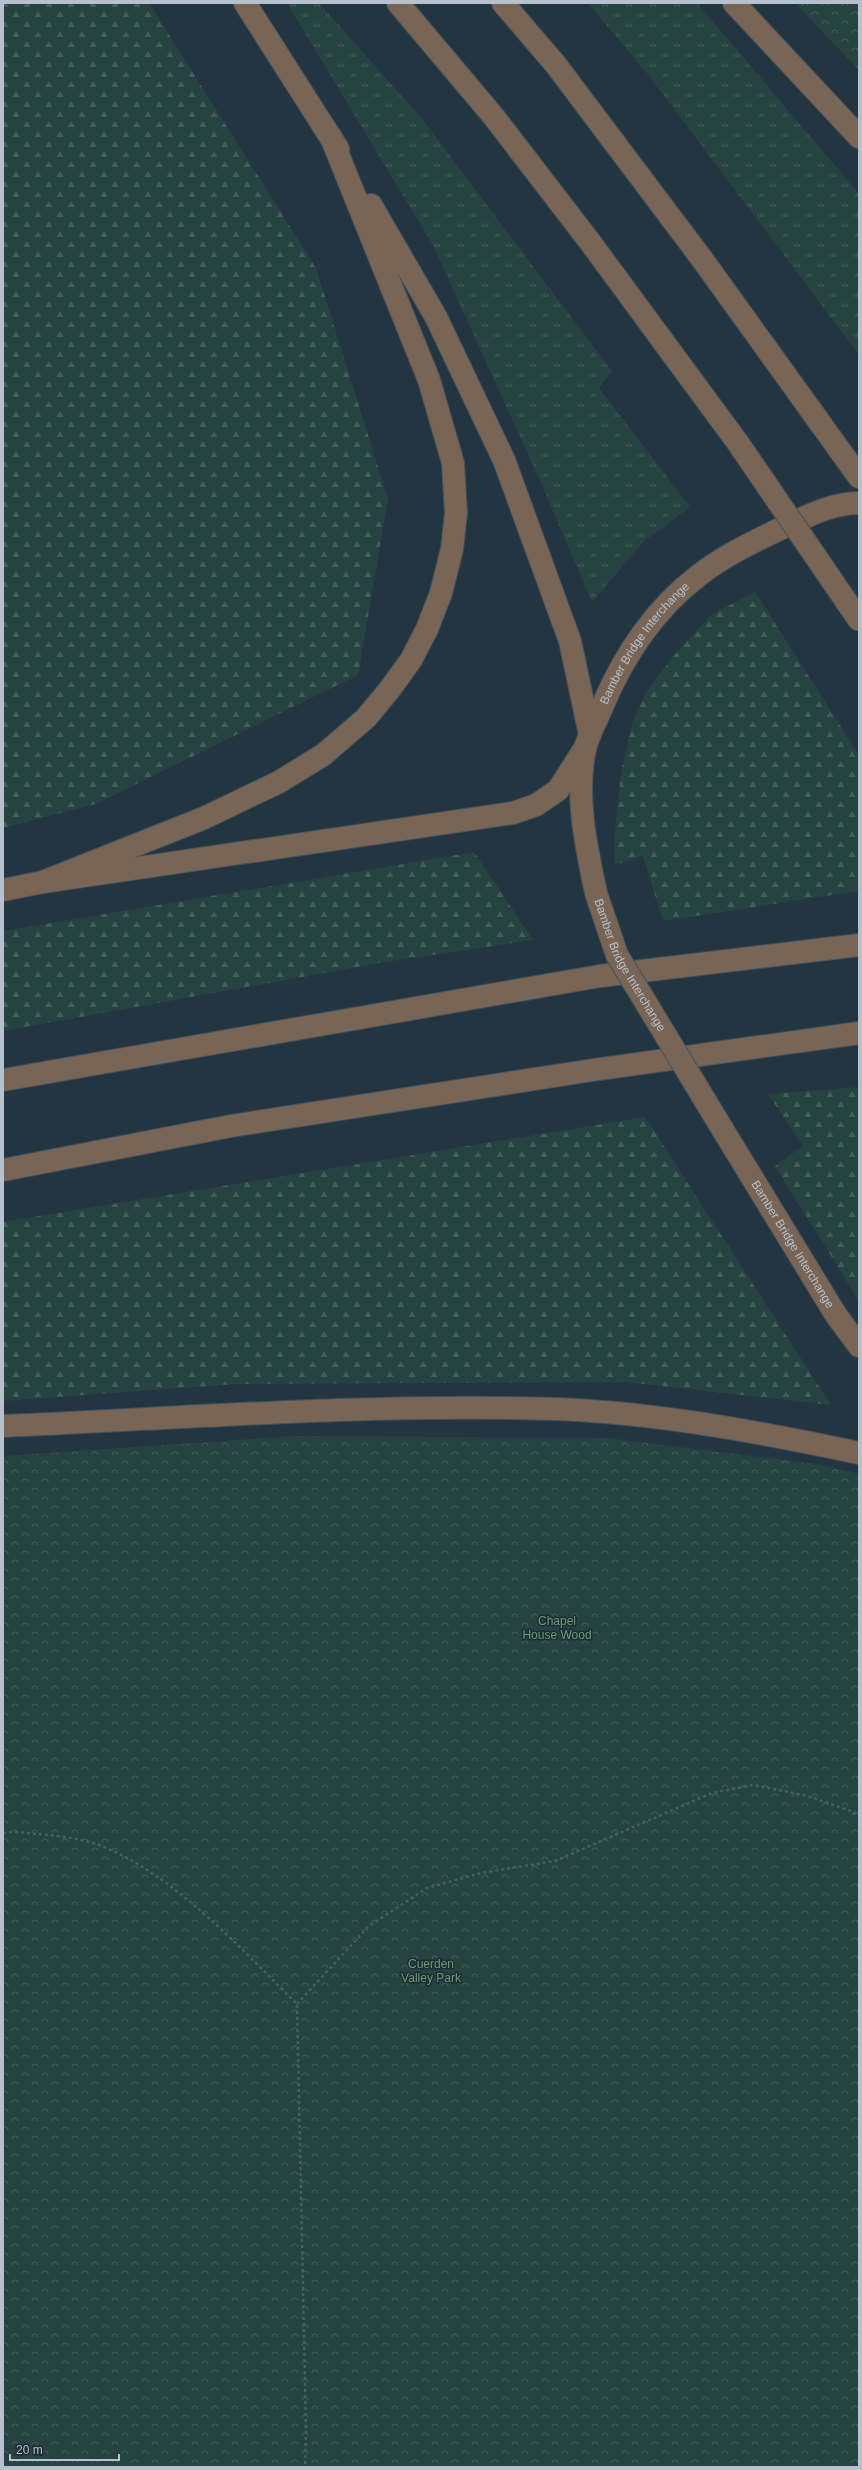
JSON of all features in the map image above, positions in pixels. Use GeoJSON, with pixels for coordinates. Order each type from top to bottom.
{"type":"FeatureCollection","features":[{"type":"Feature","properties":{"kind":"highway"},"geometry":{"type":"LineString","coordinates":[[3,890],[43,882],[513,813],[536,805],[558,790],[588,741],[570,641],[504,460],[436,317],[331,137],[245,3]]}},
{"type":"Feature","properties":{"kind":"highway"},"geometry":{"type":"LineString","coordinates":[[398,3],[494,117],[580,229],[738,443],[859,620]]}},
{"type":"Feature","properties":{"kind":"highway"},"geometry":{"type":"LineString","coordinates":[[504,3],[561,71],[702,259],[859,477]]}},
{"type":"Feature","properties":{"kind":"highway"},"geometry":{"type":"LineString","coordinates":[[734,3],[859,137]]}},
{"type":"Feature","properties":{"kind":"highway"},"geometry":{"type":"LineString","coordinates":[[43,882],[204,818],[279,782],[323,755],[366,718],[390,689],[411,660],[430,622],[441,593],[452,549],[456,513],[453,462],[429,380],[331,137]]}},
{"type":"Feature","properties":{"kind":"highway","name":"Bamber Bridge Interchange"},"geometry":{"type":"LineString","coordinates":[[859,503],[834,506],[808,516],[742,548],[699,575],[675,596],[624,660],[610,688],[588,741],[580,796],[596,893],[617,956],[836,1315],[859,1346]]}},
{"type":"Feature","properties":{"kind":"highway"},"geometry":{"type":"LineString","coordinates":[[3,1080],[600,976],[859,945]]}},
{"type":"Feature","properties":{"kind":"highway"},"geometry":{"type":"LineString","coordinates":[[3,1170],[230,1126],[594,1070],[859,1034]]}},
{"type":"Feature","properties":{"kind":"highway"},"geometry":{"type":"LineString","coordinates":[[3,1426],[348,1408],[556,1409],[663,1418],[764,1434],[859,1453]]}},
{"type":"Feature","properties":{"kind":"path"},"geometry":{"type":"LineString","coordinates":[[305,2467],[306,2430],[297,2004],[369,1926],[426,1888],[481,1873],[555,1861],[712,1793],[753,1785],[804,1795],[851,1811],[859,1817]]}},
{"type":"Feature","properties":{"kind":"path"},"geometry":{"type":"LineString","coordinates":[[3,1833],[57,1836],[96,1844],[138,1865],[174,1890],[209,1918],[297,2004]]}},
{"type":"Feature","properties":{"kind":"green space"},"geometry":{"type":"Polygon","coordinates":[[[3,3],[149,3],[316,268],[388,499],[358,675],[96,804],[3,828],[3,3]]]}},
{"type":"Feature","properties":{"kind":"green space"},"geometry":{"type":"Polygon","coordinates":[[[287,3],[319,3],[423,120],[612,371],[599,388],[690,507],[643,542],[592,602],[541,483],[433,245],[287,3]]]}},
{"type":"Feature","properties":{"kind":"green space"},"geometry":{"type":"Polygon","coordinates":[[[588,3],[697,3],[859,194],[859,355],[650,77],[588,3]]]}},
{"type":"Feature","properties":{"kind":"green space"},"geometry":{"type":"Polygon","coordinates":[[[795,3],[859,3],[859,70],[795,3]]]}},
{"type":"Feature","properties":{"kind":"green space"},"geometry":{"type":"Polygon","coordinates":[[[755,592],[859,755],[859,891],[663,921],[643,856],[615,865],[614,840],[621,773],[633,721],[645,694],[675,654],[711,615],[755,592]]]}},
{"type":"Feature","properties":{"kind":"green space"},"geometry":{"type":"Polygon","coordinates":[[[474,852],[533,940],[385,962],[3,1031],[3,931],[474,852]]]}},
{"type":"Feature","properties":{"kind":"green space"},"geometry":{"type":"Polygon","coordinates":[[[859,1087],[859,1301],[775,1166],[803,1146],[768,1094],[859,1087]]]}},
{"type":"Feature","properties":{"kind":"green space"},"geometry":{"type":"Polygon","coordinates":[[[645,1117],[831,1405],[625,1382],[236,1384],[3,1401],[3,1222],[645,1117]]]}},
{"type":"Feature","properties":{"kind":"green space","name":"Cuerden Valley Park"},"geometry":{"type":"Polygon","coordinates":[[[296,1436],[607,1438],[817,1464],[859,1474],[859,2467],[3,2467],[3,1456],[296,1436]]]}},
{"type":"Feature","properties":{"kind":"park label","name":"Chapel House Wood"},"geometry":{"type":"Point","coordinates":[557,1628]}}]}
